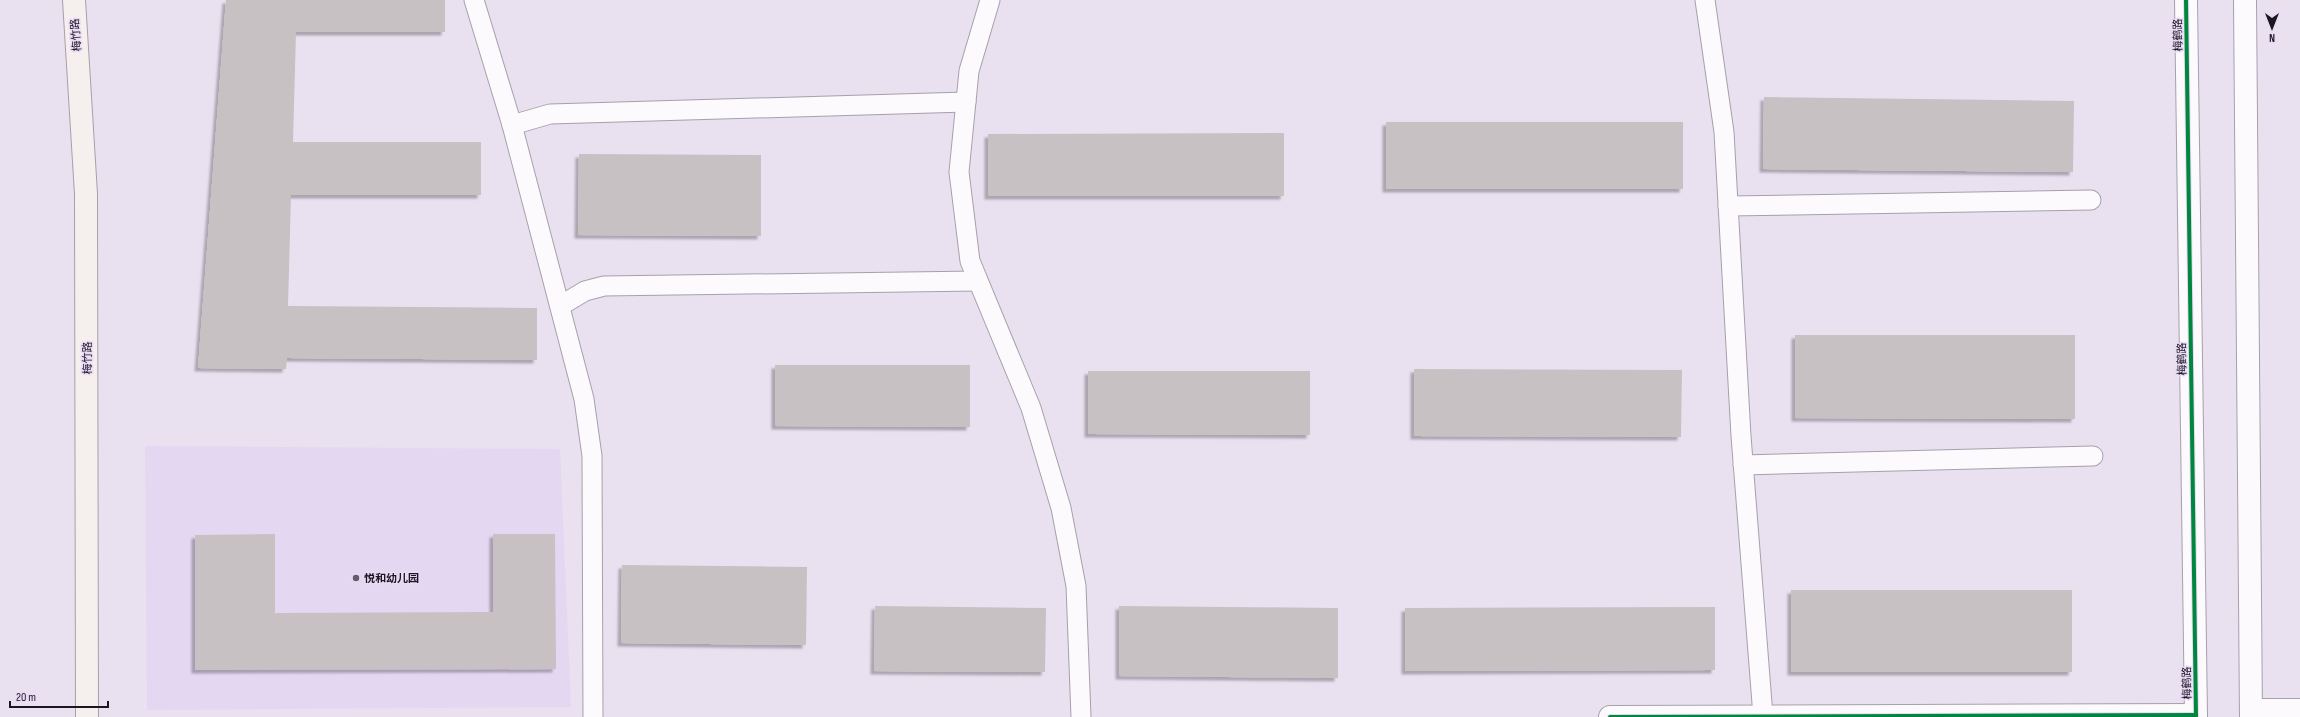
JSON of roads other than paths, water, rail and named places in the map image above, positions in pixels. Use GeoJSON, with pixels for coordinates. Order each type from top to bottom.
{"type":"FeatureCollection","features":[{"type":"Feature","properties":{"kind":"main road","name":"梅竹路"},"geometry":{"type":"LineString","coordinates":[[74,0],[86,194],[87,717]]}},
{"type":"Feature","properties":{"kind":"street","name":"梅鹤路"},"geometry":{"type":"LineString","coordinates":[[2186,0],[2196,716]]}},
{"type":"Feature","properties":{"kind":"street"},"geometry":{"type":"LineString","coordinates":[[2245,0],[2251,713],[2300,710]]}},
{"type":"Feature","properties":{"kind":"street"},"geometry":{"type":"LineString","coordinates":[[1610,717],[2196,716]]}},
{"type":"Feature","properties":{"kind":"lane"},"geometry":{"type":"LineString","coordinates":[[474,0],[512,125],[584,399],[592,456],[593,717]]}},
{"type":"Feature","properties":{"kind":"lane"},"geometry":{"type":"LineString","coordinates":[[990,0],[969,71],[959,172],[970,261],[1031,408],[1061,508],[1076,586],[1081,717]]}},
{"type":"Feature","properties":{"kind":"lane"},"geometry":{"type":"LineString","coordinates":[[1705,0],[1724,132],[1743,465],[1764,716]]}},
{"type":"Feature","properties":{"kind":"lane"},"geometry":{"type":"LineString","coordinates":[[512,125],[550,114],[966,102]]}},
{"type":"Feature","properties":{"kind":"lane"},"geometry":{"type":"LineString","coordinates":[[1728,206],[2091,200]]}},
{"type":"Feature","properties":{"kind":"lane"},"geometry":{"type":"LineString","coordinates":[[560,306],[585,291],[604,286],[978,281]]}},
{"type":"Feature","properties":{"kind":"lane"},"geometry":{"type":"LineString","coordinates":[[1743,465],[2094,456]]}},
{"type":"Feature","properties":{"kind":"place","name":"悦和幼儿园"},"geometry":{"type":"Point","coordinates":[356,578]}}]}
